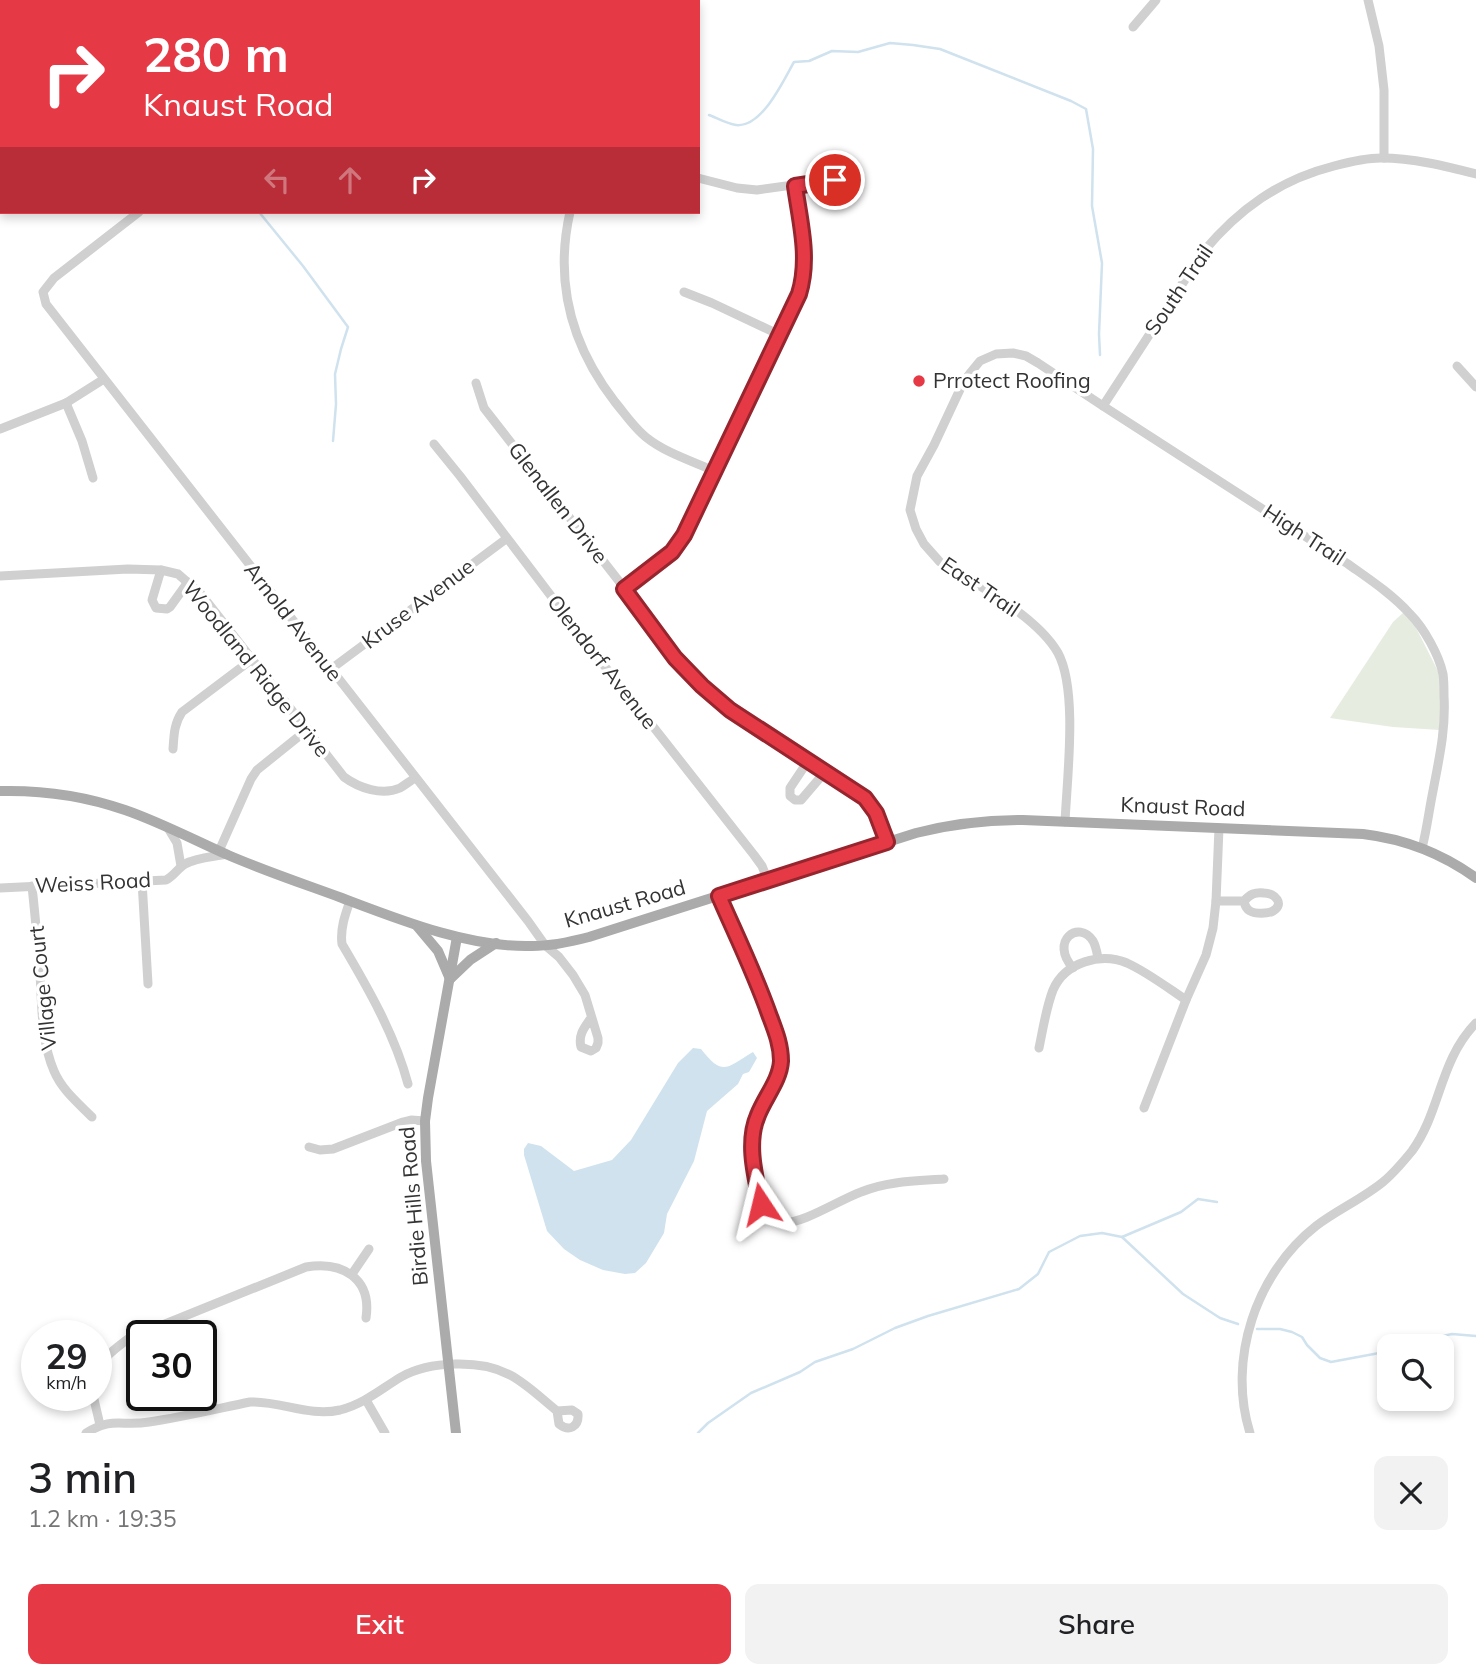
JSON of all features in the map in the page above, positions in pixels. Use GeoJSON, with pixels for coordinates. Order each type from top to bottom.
{"type":"FeatureCollection","features":[{"type":"Feature","properties":{"kind":"main road","name":"Knaust Road"},"geometry":{"type":"LineString","coordinates":[[0,791],[44,792],[82,798],[126,810],[223,853],[415,924],[457,937],[519,946],[578,940],[603,933],[932,829],[1004,820],[1363,834],[1422,848],[1476,878]]}},
{"type":"Feature","properties":{"kind":"main road"},"geometry":{"type":"LineString","coordinates":[[415,924],[438,951],[450,979],[470,960],[496,943]]}},
{"type":"Feature","properties":{"kind":"main road","name":"Birdie Hills Road"},"geometry":{"type":"LineString","coordinates":[[456,1433],[426,1161],[425,1121],[457,937]]}},
{"type":"Feature","properties":{"kind":"street"},"geometry":{"type":"LineString","coordinates":[[1133,27],[1156,0]]}},
{"type":"Feature","properties":{"kind":"street"},"geometry":{"type":"LineString","coordinates":[[1368,0],[1379,46],[1384,90],[1384,158]]}},
{"type":"Feature","properties":{"kind":"street","name":"South Trail"},"geometry":{"type":"LineString","coordinates":[[1103,406],[1203,252],[1232,221],[1272,190],[1295,178],[1357,160],[1384,158],[1421,162],[1476,174]]}},
{"type":"Feature","properties":{"kind":"street"},"geometry":{"type":"LineString","coordinates":[[700,178],[737,188],[757,190],[851,177]]}},
{"type":"Feature","properties":{"kind":"street"},"geometry":{"type":"LineString","coordinates":[[624,589],[679,544],[799,294],[804,279],[805,258],[795,186]]}},
{"type":"Feature","properties":{"kind":"street","name":"Arnold Avenue"},"geometry":{"type":"LineString","coordinates":[[136,214],[54,278],[44,289],[44,297],[50,310],[545,945],[573,975],[585,995],[591,1018]]}},
{"type":"Feature","properties":{"kind":"street"},"geometry":{"type":"LineString","coordinates":[[570,214],[564,248],[564,276],[573,325],[583,352],[607,391],[643,435],[654,443],[714,471]]}},
{"type":"Feature","properties":{"kind":"street"},"geometry":{"type":"LineString","coordinates":[[684,292],[780,335]]}},
{"type":"Feature","properties":{"kind":"street","name":"High Trail"},"geometry":{"type":"LineString","coordinates":[[980,361],[996,354],[1013,353],[1038,363],[1348,564],[1382,588],[1412,615],[1431,644],[1443,674],[1444,725],[1440,759],[1422,848]]}},
{"type":"Feature","properties":{"kind":"street","name":"East Trail"},"geometry":{"type":"LineString","coordinates":[[980,361],[963,383],[918,476],[910,510],[916,529],[940,562],[1026,617],[1044,634],[1058,653],[1068,681],[1065,822]]}},
{"type":"Feature","properties":{"kind":"street"},"geometry":{"type":"LineString","coordinates":[[1457,366],[1476,387]]}},
{"type":"Feature","properties":{"kind":"street"},"geometry":{"type":"LineString","coordinates":[[0,429],[66,403],[104,379]]}},
{"type":"Feature","properties":{"kind":"street","name":"Glenallen Drive"},"geometry":{"type":"LineString","coordinates":[[476,383],[484,408],[675,658],[694,679],[730,710],[869,802],[887,842]]}},
{"type":"Feature","properties":{"kind":"street"},"geometry":{"type":"LineString","coordinates":[[66,403],[82,441],[93,478]]}},
{"type":"Feature","properties":{"kind":"street","name":"Olendorf Avenue"},"geometry":{"type":"LineString","coordinates":[[434,444],[601,663],[754,855],[768,881]]}},
{"type":"Feature","properties":{"kind":"street","name":"Kruse Avenue"},"geometry":{"type":"LineString","coordinates":[[331,670],[506,539]]}},
{"type":"Feature","properties":{"kind":"street","name":"Woodland Ridge Drive"},"geometry":{"type":"LineString","coordinates":[[0,576],[128,569],[161,570],[178,574],[201,594],[344,777],[364,788],[382,791],[401,788],[415,778]]}},
{"type":"Feature","properties":{"kind":"street"},"geometry":{"type":"LineString","coordinates":[[161,570],[152,600],[156,608],[170,607],[188,582]]}},
{"type":"Feature","properties":{"kind":"street"},"geometry":{"type":"LineString","coordinates":[[173,749],[176,721],[182,712],[251,660]]}},
{"type":"Feature","properties":{"kind":"street"},"geometry":{"type":"LineString","coordinates":[[223,853],[251,779],[257,770],[308,729]]}},
{"type":"Feature","properties":{"kind":"street"},"geometry":{"type":"LineString","coordinates":[[808,761],[790,788],[790,796],[795,800],[806,797],[825,772]]}},
{"type":"Feature","properties":{"kind":"street","name":"Weiss Road"},"geometry":{"type":"LineString","coordinates":[[168,828],[177,843],[181,866]]}},
{"type":"Feature","properties":{"kind":"street"},"geometry":{"type":"LineString","coordinates":[[1144,1108],[1206,956],[1216,901],[1219,828]]}},
{"type":"Feature","properties":{"kind":"street","name":"Weiss Road"},"geometry":{"type":"LineString","coordinates":[[0,888],[166,880],[181,866],[223,853]]}},
{"type":"Feature","properties":{"kind":"street"},"geometry":{"type":"LineString","coordinates":[[142,881],[148,984]]}},
{"type":"Feature","properties":{"kind":"street","name":"Village Court"},"geometry":{"type":"LineString","coordinates":[[32,886],[48,1048],[54,1071],[62,1084],[92,1117]]}},
{"type":"Feature","properties":{"kind":"street"},"geometry":{"type":"LineString","coordinates":[[719,896],[757,981],[781,1049],[777,1077],[756,1118],[753,1131],[752,1152],[761,1204],[766,1216],[775,1222],[800,1220],[838,1201],[887,1183],[944,1179]]}},
{"type":"Feature","properties":{"kind":"street"},"geometry":{"type":"LineString","coordinates":[[350,901],[341,936],[342,944],[381,1016],[396,1048],[408,1084]]}},
{"type":"Feature","properties":{"kind":"street"},"geometry":{"type":"LineString","coordinates":[[1216,901],[1244,901]]}},
{"type":"Feature","properties":{"kind":"street"},"geometry":{"type":"LineString","coordinates":[[1073,968],[1065,957],[1063,948],[1071,933],[1080,932],[1092,939],[1098,958]]}},
{"type":"Feature","properties":{"kind":"street"},"geometry":{"type":"LineString","coordinates":[[1039,1048],[1054,989],[1061,977],[1083,962],[1112,958],[1128,964],[1186,1000]]}},
{"type":"Feature","properties":{"kind":"street"},"geometry":{"type":"LineString","coordinates":[[1250,1433],[1242,1384],[1246,1338],[1269,1283],[1288,1255],[1314,1228],[1382,1183],[1412,1150],[1432,1110],[1458,1045],[1476,1023]]}},
{"type":"Feature","properties":{"kind":"street"},"geometry":{"type":"LineString","coordinates":[[309,1147],[333,1149],[411,1119],[425,1121]]}},
{"type":"Feature","properties":{"kind":"street"},"geometry":{"type":"LineString","coordinates":[[352,1275],[369,1249]]}},
{"type":"Feature","properties":{"kind":"street"},"geometry":{"type":"LineString","coordinates":[[112,1352],[128,1339],[289,1273],[320,1265],[335,1267],[352,1275],[364,1289],[368,1299],[366,1318]]}},
{"type":"Feature","properties":{"kind":"street"},"geometry":{"type":"LineString","coordinates":[[86,1433],[100,1425],[114,1422],[145,1423],[250,1402],[263,1402],[306,1412],[339,1410],[366,1400],[418,1369],[447,1365],[497,1368],[523,1383],[557,1411]]}},
{"type":"Feature","properties":{"kind":"street"},"geometry":{"type":"LineString","coordinates":[[366,1400],[385,1433]]}},
{"type":"Feature","properties":{"kind":"street"},"geometry":{"type":"LineString","coordinates":[[97,1411],[100,1425]]}},
{"type":"Feature","properties":{"kind":"shaded area"},"geometry":{"type":"Polygon","coordinates":[[[1403,613],[1411,618],[1440,675],[1440,730],[1393,727],[1330,718],[1393,622],[1403,613]]]}},
{"type":"Feature","properties":{"kind":"water"},"geometry":{"type":"Polygon","coordinates":[[[693,1048],[701,1049],[715,1064],[725,1067],[753,1052],[757,1058],[738,1084],[707,1111],[694,1161],[667,1214],[664,1233],[646,1263],[635,1273],[625,1274],[603,1270],[580,1260],[564,1249],[547,1231],[524,1149],[528,1143],[541,1146],[574,1171],[612,1160],[631,1140],[678,1063],[693,1048]]]}},
{"type":"Feature","properties":{"kind":"waterway"},"geometry":{"type":"LineString","coordinates":[[709,115],[736,125],[746,124],[771,102],[794,62],[809,61],[832,51],[858,52],[890,43],[940,49],[1086,109],[1093,149],[1092,206],[1102,263],[1100,355]]}},
{"type":"Feature","properties":{"kind":"waterway"},"geometry":{"type":"LineString","coordinates":[[261,214],[348,327],[335,374],[333,441]]}},
{"type":"Feature","properties":{"kind":"waterway"},"geometry":{"type":"LineString","coordinates":[[1122,1237],[1181,1212],[1198,1199],[1217,1202]]}},
{"type":"Feature","properties":{"kind":"waterway"},"geometry":{"type":"LineString","coordinates":[[698,1433],[751,1393],[800,1372],[815,1362],[853,1349],[895,1328],[928,1316],[1019,1289],[1038,1274],[1049,1252],[1080,1236],[1102,1233],[1122,1237],[1183,1294],[1220,1318],[1238,1324]]}},
{"type":"Feature","properties":{"kind":"waterway"},"geometry":{"type":"LineString","coordinates":[[1257,1329],[1292,1332],[1302,1337],[1320,1358],[1331,1362],[1377,1353]]}},
{"type":"Feature","properties":{"kind":"waterway"},"geometry":{"type":"LineString","coordinates":[[1454,1334],[1476,1336]]}},
{"type":"Feature","properties":{"kind":"place","name":"Prrotect Roofing"},"geometry":{"type":"Point","coordinates":[919,381]}},
{"type":"Feature","properties":{"kind":"route"},"geometry":{"type":"LineString","coordinates":[[761,1204],[752,1152],[753,1131],[756,1118],[777,1077],[781,1049],[757,981],[719,896],[887,842],[876,813],[865,798],[730,710],[694,679],[675,658],[624,589],[679,544],[799,294],[804,279],[805,258],[795,186],[835,180]]}}]}
